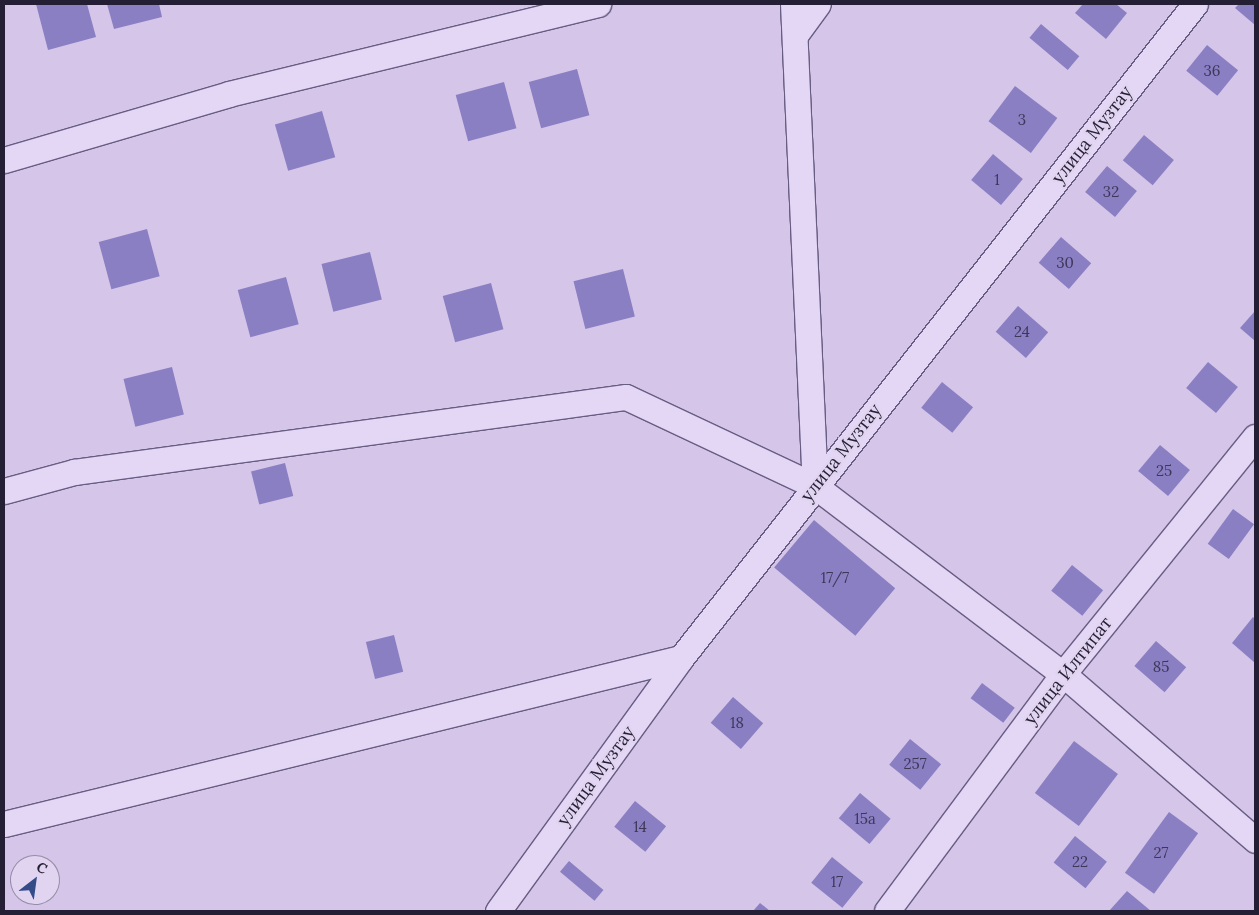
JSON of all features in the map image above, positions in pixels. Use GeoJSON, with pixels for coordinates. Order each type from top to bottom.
{"type":"FeatureCollection","features":[{"type":"Feature","properties":{"kind":"street"},"geometry":{"type":"LineString","coordinates":[[4,160],[229,94],[598,4]]}},
{"type":"Feature","properties":{"kind":"street"},"geometry":{"type":"LineString","coordinates":[[793,4],[796,34],[815,486]]}},
{"type":"Feature","properties":{"kind":"street"},"geometry":{"type":"LineString","coordinates":[[796,34],[818,4]]}},
{"type":"Feature","properties":{"kind":"street","name":"улица Музтау"},"geometry":{"type":"LineString","coordinates":[[498,911],[681,658],[1195,4]]}},
{"type":"Feature","properties":{"kind":"street"},"geometry":{"type":"LineString","coordinates":[[4,491],[74,472],[626,396],[815,486],[1063,674],[1255,840]]}},
{"type":"Feature","properties":{"kind":"street","name":"улица Илтипат"},"geometry":{"type":"LineString","coordinates":[[887,911],[1063,674],[1255,437]]}},
{"type":"Feature","properties":{"kind":"street"},"geometry":{"type":"LineString","coordinates":[[4,824],[681,658]]}},
{"type":"Feature","properties":{"kind":"building"},"geometry":{"type":"Polygon","coordinates":[[[36,4],[87,4],[96,37],[48,50],[36,4]]]}},
{"type":"Feature","properties":{"kind":"building"},"geometry":{"type":"Polygon","coordinates":[[[107,4],[159,4],[162,17],[114,29],[107,4]]]}},
{"type":"Feature","properties":{"kind":"building"},"geometry":{"type":"Polygon","coordinates":[[[1083,4],[1116,4],[1127,13],[1106,39],[1075,13],[1083,4]]]}},
{"type":"Feature","properties":{"kind":"building"},"geometry":{"type":"Polygon","coordinates":[[[1239,4],[1255,4],[1255,25],[1235,8],[1239,4]]]}},
{"type":"Feature","properties":{"kind":"building"},"geometry":{"type":"Polygon","coordinates":[[[1041,24],[1079,56],[1068,70],[1029,38],[1041,24]]]}},
{"type":"Feature","properties":{"kind":"building"},"geometry":{"type":"Polygon","coordinates":[[[1207,45],[1238,70],[1217,96],[1186,71],[1207,45]]]}},
{"type":"Feature","properties":{"kind":"building"},"geometry":{"type":"Polygon","coordinates":[[[577,69],[589,115],[541,128],[529,82],[577,69]]]}},
{"type":"Feature","properties":{"kind":"building"},"geometry":{"type":"Polygon","coordinates":[[[504,82],[516,128],[468,141],[456,95],[504,82]]]}},
{"type":"Feature","properties":{"kind":"building"},"geometry":{"type":"Polygon","coordinates":[[[1015,86],[1057,118],[1031,153],[989,121],[1015,86]]]}},
{"type":"Feature","properties":{"kind":"building"},"geometry":{"type":"Polygon","coordinates":[[[322,111],[335,157],[288,171],[275,125],[322,111]]]}},
{"type":"Feature","properties":{"kind":"building"},"geometry":{"type":"Polygon","coordinates":[[[1144,135],[1174,160],[1153,185],[1123,160],[1144,135]]]}},
{"type":"Feature","properties":{"kind":"building"},"geometry":{"type":"Polygon","coordinates":[[[993,154],[1023,179],[1001,205],[971,180],[993,154]]]}},
{"type":"Feature","properties":{"kind":"building"},"geometry":{"type":"Polygon","coordinates":[[[1107,166],[1137,191],[1115,217],[1085,192],[1107,166]]]}},
{"type":"Feature","properties":{"kind":"building"},"geometry":{"type":"Polygon","coordinates":[[[147,229],[160,276],[111,289],[99,242],[147,229]]]}},
{"type":"Feature","properties":{"kind":"building"},"geometry":{"type":"Polygon","coordinates":[[[1061,237],[1091,263],[1069,289],[1039,263],[1061,237]]]}},
{"type":"Feature","properties":{"kind":"building"},"geometry":{"type":"Polygon","coordinates":[[[370,252],[382,300],[333,312],[321,264],[370,252]]]}},
{"type":"Feature","properties":{"kind":"building"},"geometry":{"type":"Polygon","coordinates":[[[623,269],[635,317],[585,329],[574,281],[623,269]]]}},
{"type":"Feature","properties":{"kind":"building"},"geometry":{"type":"Polygon","coordinates":[[[286,277],[299,324],[250,337],[238,290],[286,277]]]}},
{"type":"Feature","properties":{"kind":"building"},"geometry":{"type":"Polygon","coordinates":[[[491,283],[503,329],[455,342],[443,296],[491,283]]]}},
{"type":"Feature","properties":{"kind":"building"},"geometry":{"type":"Polygon","coordinates":[[[1018,306],[1048,332],[1026,358],[996,332],[1018,306]]]}},
{"type":"Feature","properties":{"kind":"building"},"geometry":{"type":"Polygon","coordinates":[[[1255,311],[1255,341],[1240,328],[1255,311]]]}},
{"type":"Feature","properties":{"kind":"building"},"geometry":{"type":"Polygon","coordinates":[[[1208,362],[1238,387],[1216,413],[1186,388],[1208,362]]]}},
{"type":"Feature","properties":{"kind":"building"},"geometry":{"type":"Polygon","coordinates":[[[172,367],[184,415],[135,427],[123,379],[172,367]]]}},
{"type":"Feature","properties":{"kind":"building"},"geometry":{"type":"Polygon","coordinates":[[[942,382],[973,407],[952,433],[921,408],[942,382]]]}},
{"type":"Feature","properties":{"kind":"building"},"geometry":{"type":"Polygon","coordinates":[[[1160,445],[1190,470],[1168,496],[1138,471],[1160,445]]]}},
{"type":"Feature","properties":{"kind":"building"},"geometry":{"type":"Polygon","coordinates":[[[285,463],[293,496],[259,504],[251,471],[285,463]]]}},
{"type":"Feature","properties":{"kind":"building"},"geometry":{"type":"Polygon","coordinates":[[[1233,509],[1254,524],[1229,559],[1208,544],[1233,509]]]}},
{"type":"Feature","properties":{"kind":"building"},"geometry":{"type":"Polygon","coordinates":[[[814,520],[895,588],[855,636],[774,567],[814,520]]]}},
{"type":"Feature","properties":{"kind":"building"},"geometry":{"type":"Polygon","coordinates":[[[1072,565],[1103,590],[1082,616],[1051,591],[1072,565]]]}},
{"type":"Feature","properties":{"kind":"building"},"geometry":{"type":"Polygon","coordinates":[[[1253,617],[1255,619],[1255,663],[1232,643],[1253,617]]]}},
{"type":"Feature","properties":{"kind":"building"},"geometry":{"type":"Polygon","coordinates":[[[394,635],[403,672],[375,679],[366,642],[394,635]]]}},
{"type":"Feature","properties":{"kind":"building"},"geometry":{"type":"Polygon","coordinates":[[[1156,641],[1186,667],[1165,692],[1134,666],[1156,641]]]}},
{"type":"Feature","properties":{"kind":"building"},"geometry":{"type":"Polygon","coordinates":[[[982,683],[1015,708],[1003,723],[971,698],[982,683]]]}},
{"type":"Feature","properties":{"kind":"building"},"geometry":{"type":"Polygon","coordinates":[[[733,697],[763,723],[741,749],[711,723],[733,697]]]}},
{"type":"Feature","properties":{"kind":"building"},"geometry":{"type":"Polygon","coordinates":[[[910,739],[941,764],[920,790],[889,765],[910,739]]]}},
{"type":"Feature","properties":{"kind":"building"},"geometry":{"type":"Polygon","coordinates":[[[1074,741],[1118,774],[1079,826],[1035,793],[1074,741]]]}},
{"type":"Feature","properties":{"kind":"building"},"geometry":{"type":"Polygon","coordinates":[[[860,793],[891,819],[869,844],[839,818],[860,793]]]}},
{"type":"Feature","properties":{"kind":"building"},"geometry":{"type":"Polygon","coordinates":[[[635,801],[666,826],[645,852],[614,827],[635,801]]]}},
{"type":"Feature","properties":{"kind":"building"},"geometry":{"type":"Polygon","coordinates":[[[1169,812],[1198,833],[1154,894],[1125,873],[1169,812]]]}},
{"type":"Feature","properties":{"kind":"building"},"geometry":{"type":"Polygon","coordinates":[[[1075,836],[1107,862],[1085,888],[1054,862],[1075,836]]]}},
{"type":"Feature","properties":{"kind":"building"},"geometry":{"type":"Polygon","coordinates":[[[832,857],[863,882],[842,908],[811,883],[832,857]]]}},
{"type":"Feature","properties":{"kind":"building"},"geometry":{"type":"Polygon","coordinates":[[[569,861],[603,890],[594,901],[560,872],[569,861]]]}},
{"type":"Feature","properties":{"kind":"building"},"geometry":{"type":"Polygon","coordinates":[[[1127,891],[1151,911],[1109,911],[1127,891]]]}},
{"type":"Feature","properties":{"kind":"building"},"geometry":{"type":"Polygon","coordinates":[[[760,903],[770,911],[753,911],[760,903]]]}}]}
